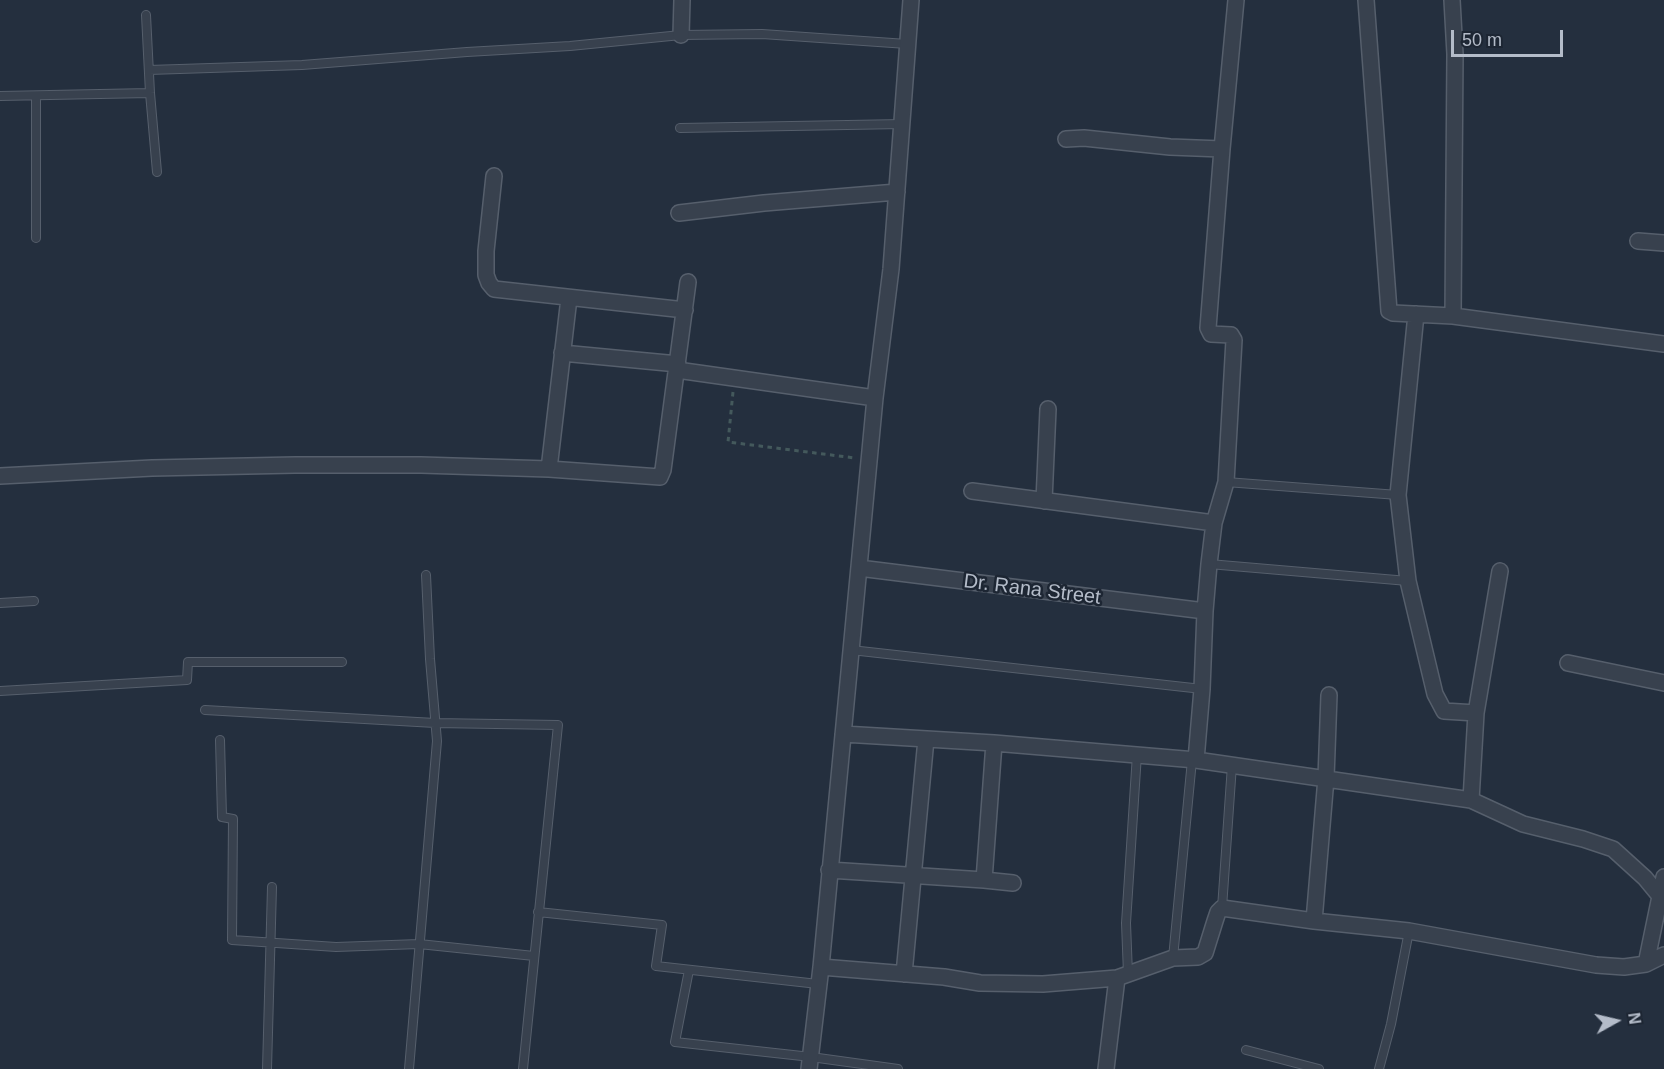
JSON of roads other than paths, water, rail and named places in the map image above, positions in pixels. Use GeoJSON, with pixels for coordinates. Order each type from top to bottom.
{"type":"FeatureCollection","features":[{"type":"Feature","properties":{"kind":"street"},"geometry":{"type":"LineString","coordinates":[[681,35],[682,0]]}},
{"type":"Feature","properties":{"kind":"street"},"geometry":{"type":"LineString","coordinates":[[810,1063],[875,398],[891,269],[911,0]]}},
{"type":"Feature","properties":{"kind":"street"},"geometry":{"type":"LineString","coordinates":[[1194,760],[1202,689],[1209,564],[1214,523],[1226,482],[1234,340],[1231,335],[1211,334],[1208,328],[1236,0]]}},
{"type":"Feature","properties":{"kind":"street"},"geometry":{"type":"LineString","coordinates":[[1366,0],[1389,310],[1393,313],[1453,316],[1664,344]]}},
{"type":"Feature","properties":{"kind":"street"},"geometry":{"type":"LineString","coordinates":[[1452,0],[1455,54],[1453,316]]}},
{"type":"Feature","properties":{"kind":"street"},"geometry":{"type":"LineString","coordinates":[[1066,139],[1084,138],[1170,147],[1222,149]]}},
{"type":"Feature","properties":{"kind":"street"},"geometry":{"type":"LineString","coordinates":[[494,176],[486,251],[486,275],[494,289],[685,310]]}},
{"type":"Feature","properties":{"kind":"street"},"geometry":{"type":"LineString","coordinates":[[679,213],[764,203],[897,192]]}},
{"type":"Feature","properties":{"kind":"street"},"geometry":{"type":"LineString","coordinates":[[1638,241],[1664,243]]}},
{"type":"Feature","properties":{"kind":"street"},"geometry":{"type":"LineString","coordinates":[[0,476],[152,468],[421,465],[549,469],[660,477],[663,471],[678,367],[688,282]]}},
{"type":"Feature","properties":{"kind":"street"},"geometry":{"type":"LineString","coordinates":[[549,469],[569,298]]}},
{"type":"Feature","properties":{"kind":"street"},"geometry":{"type":"LineString","coordinates":[[1416,314],[1398,495],[1408,581],[1435,694],[1444,711],[1476,713]]}},
{"type":"Feature","properties":{"kind":"street"},"geometry":{"type":"LineString","coordinates":[[562,352],[678,367],[735,378],[875,398]]}},
{"type":"Feature","properties":{"kind":"street"},"geometry":{"type":"LineString","coordinates":[[1044,501],[1048,409]]}},
{"type":"Feature","properties":{"kind":"street"},"geometry":{"type":"LineString","coordinates":[[972,491],[1214,523]]}},
{"type":"Feature","properties":{"kind":"street","name":"Dr. Rana Street"},"geometry":{"type":"LineString","coordinates":[[859,568],[1205,611]]}},
{"type":"Feature","properties":{"kind":"street"},"geometry":{"type":"LineString","coordinates":[[1471,800],[1476,713],[1500,571]]}},
{"type":"Feature","properties":{"kind":"street"},"geometry":{"type":"LineString","coordinates":[[1568,663],[1664,683]]}},
{"type":"Feature","properties":{"kind":"street"},"geometry":{"type":"LineString","coordinates":[[1314,921],[1326,778],[1329,695]]}},
{"type":"Feature","properties":{"kind":"street"},"geometry":{"type":"LineString","coordinates":[[843,734],[1137,754],[1232,765],[1471,800],[1523,824],[1612,849],[1645,878],[1661,901]]}},
{"type":"Feature","properties":{"kind":"street"},"geometry":{"type":"LineString","coordinates":[[904,974],[926,739]]}},
{"type":"Feature","properties":{"kind":"street"},"geometry":{"type":"LineString","coordinates":[[984,880],[994,743]]}},
{"type":"Feature","properties":{"kind":"street"},"geometry":{"type":"LineString","coordinates":[[829,870],[1013,883]]}},
{"type":"Feature","properties":{"kind":"street"},"geometry":{"type":"LineString","coordinates":[[1646,964],[1661,901],[1664,877]]}},
{"type":"Feature","properties":{"kind":"street"},"geometry":{"type":"LineString","coordinates":[[821,967],[944,977],[980,983],[1044,984],[1123,976],[1173,958],[1198,957],[1205,953],[1218,912],[1222,908],[1409,932],[1596,965],[1624,967],[1646,964],[1664,955]]}},
{"type":"Feature","properties":{"kind":"street"},"geometry":{"type":"LineString","coordinates":[[1106,1069],[1123,976]]}},
{"type":"Feature","properties":{"kind":"lane"},"geometry":{"type":"LineString","coordinates":[[146,15],[157,172]]}},
{"type":"Feature","properties":{"kind":"lane"},"geometry":{"type":"LineString","coordinates":[[149,70],[302,65],[398,56],[570,46],[681,35],[762,33],[907,44]]}},
{"type":"Feature","properties":{"kind":"lane"},"geometry":{"type":"LineString","coordinates":[[0,96],[150,93]]}},
{"type":"Feature","properties":{"kind":"lane"},"geometry":{"type":"LineString","coordinates":[[36,96],[36,238]]}},
{"type":"Feature","properties":{"kind":"lane"},"geometry":{"type":"LineString","coordinates":[[680,128],[903,124]]}},
{"type":"Feature","properties":{"kind":"lane"},"geometry":{"type":"LineString","coordinates":[[1226,482],[1398,495]]}},
{"type":"Feature","properties":{"kind":"lane"},"geometry":{"type":"LineString","coordinates":[[1209,564],[1408,581]]}},
{"type":"Feature","properties":{"kind":"lane"},"geometry":{"type":"LineString","coordinates":[[409,1069],[437,741],[426,575]]}},
{"type":"Feature","properties":{"kind":"lane"},"geometry":{"type":"LineString","coordinates":[[0,603],[34,601]]}},
{"type":"Feature","properties":{"kind":"lane"},"geometry":{"type":"LineString","coordinates":[[851,651],[1202,689]]}},
{"type":"Feature","properties":{"kind":"lane"},"geometry":{"type":"LineString","coordinates":[[0,692],[188,680],[188,662],[342,662]]}},
{"type":"Feature","properties":{"kind":"lane"},"geometry":{"type":"LineString","coordinates":[[205,710],[435,723],[558,725],[523,1069]]}},
{"type":"Feature","properties":{"kind":"lane"},"geometry":{"type":"LineString","coordinates":[[220,740],[222,817],[233,819],[232,940],[336,947],[419,944],[534,957]]}},
{"type":"Feature","properties":{"kind":"lane"},"geometry":{"type":"LineString","coordinates":[[1123,976],[1137,754]]}},
{"type":"Feature","properties":{"kind":"lane"},"geometry":{"type":"LineString","coordinates":[[1173,958],[1194,760]]}},
{"type":"Feature","properties":{"kind":"lane"},"geometry":{"type":"LineString","coordinates":[[1222,908],[1232,765]]}},
{"type":"Feature","properties":{"kind":"lane"},"geometry":{"type":"LineString","coordinates":[[267,1069],[272,887]]}},
{"type":"Feature","properties":{"kind":"lane"},"geometry":{"type":"LineString","coordinates":[[538,912],[662,925],[656,966],[818,984]]}},
{"type":"Feature","properties":{"kind":"lane"},"geometry":{"type":"LineString","coordinates":[[1379,1069],[1391,1024],[1409,932]]}},
{"type":"Feature","properties":{"kind":"lane"},"geometry":{"type":"LineString","coordinates":[[689,970],[675,1042],[810,1063],[897,1069]]}},
{"type":"Feature","properties":{"kind":"lane"},"geometry":{"type":"LineString","coordinates":[[1246,1050],[1319,1069]]}}]}
